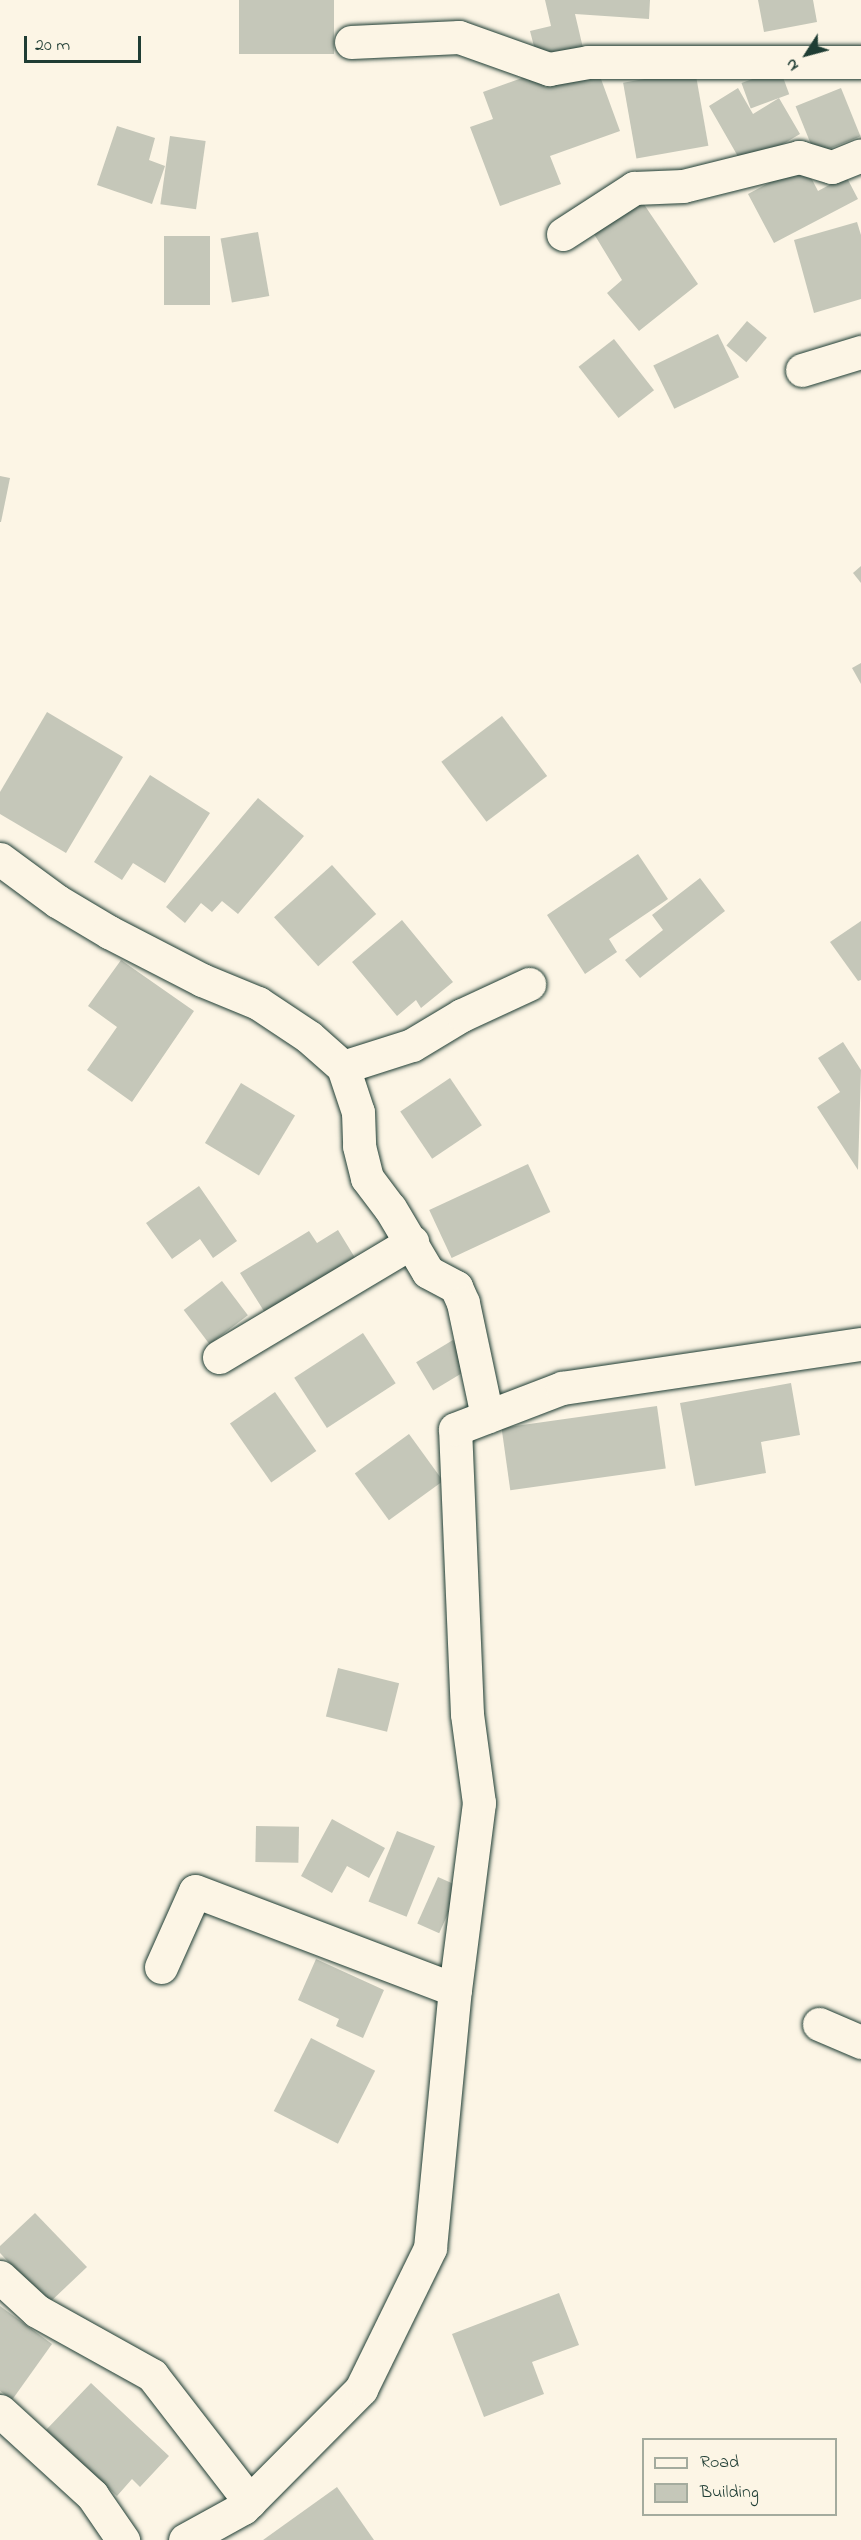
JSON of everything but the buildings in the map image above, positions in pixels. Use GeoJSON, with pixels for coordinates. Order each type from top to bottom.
{"type":"FeatureCollection","features":[{"type":"Feature","properties":{"kind":"street"},"geometry":{"type":"LineString","coordinates":[[351,42],[459,37],[549,69],[588,62],[861,62]]}},
{"type":"Feature","properties":{"kind":"street"},"geometry":{"type":"LineString","coordinates":[[563,234],[634,188],[683,186],[799,157],[832,167],[861,155]]}},
{"type":"Feature","properties":{"kind":"street"},"geometry":{"type":"LineString","coordinates":[[802,370],[861,352]]}},
{"type":"Feature","properties":{"kind":"street"},"geometry":{"type":"LineString","coordinates":[[0,859],[57,901],[109,932],[202,980],[258,1003],[309,1037],[343,1067],[357,1112],[359,1146],[367,1178],[412,1242],[428,1272],[456,1287],[463,1303],[487,1416]]}},
{"type":"Feature","properties":{"kind":"street"},"geometry":{"type":"LineString","coordinates":[[343,1067],[412,1045],[462,1015],[529,984]]}},
{"type":"Feature","properties":{"kind":"street"},"geometry":{"type":"LineString","coordinates":[[219,1357],[412,1242]]}},
{"type":"Feature","properties":{"kind":"street"},"geometry":{"type":"LineString","coordinates":[[185,2540],[250,2502],[361,2390],[430,2248],[455,1990],[479,1803],[467,1714],[455,1430],[562,1388],[861,1344]]}},
{"type":"Feature","properties":{"kind":"street"},"geometry":{"type":"LineString","coordinates":[[161,1967],[195,1891],[455,1990]]}},
{"type":"Feature","properties":{"kind":"street"},"geometry":{"type":"LineString","coordinates":[[819,2024],[861,2042]]}},
{"type":"Feature","properties":{"kind":"street"},"geometry":{"type":"LineString","coordinates":[[0,2277],[37,2311],[152,2375],[250,2502]]}},
{"type":"Feature","properties":{"kind":"street"},"geometry":{"type":"LineString","coordinates":[[0,2410],[92,2495],[123,2540]]}}]}
